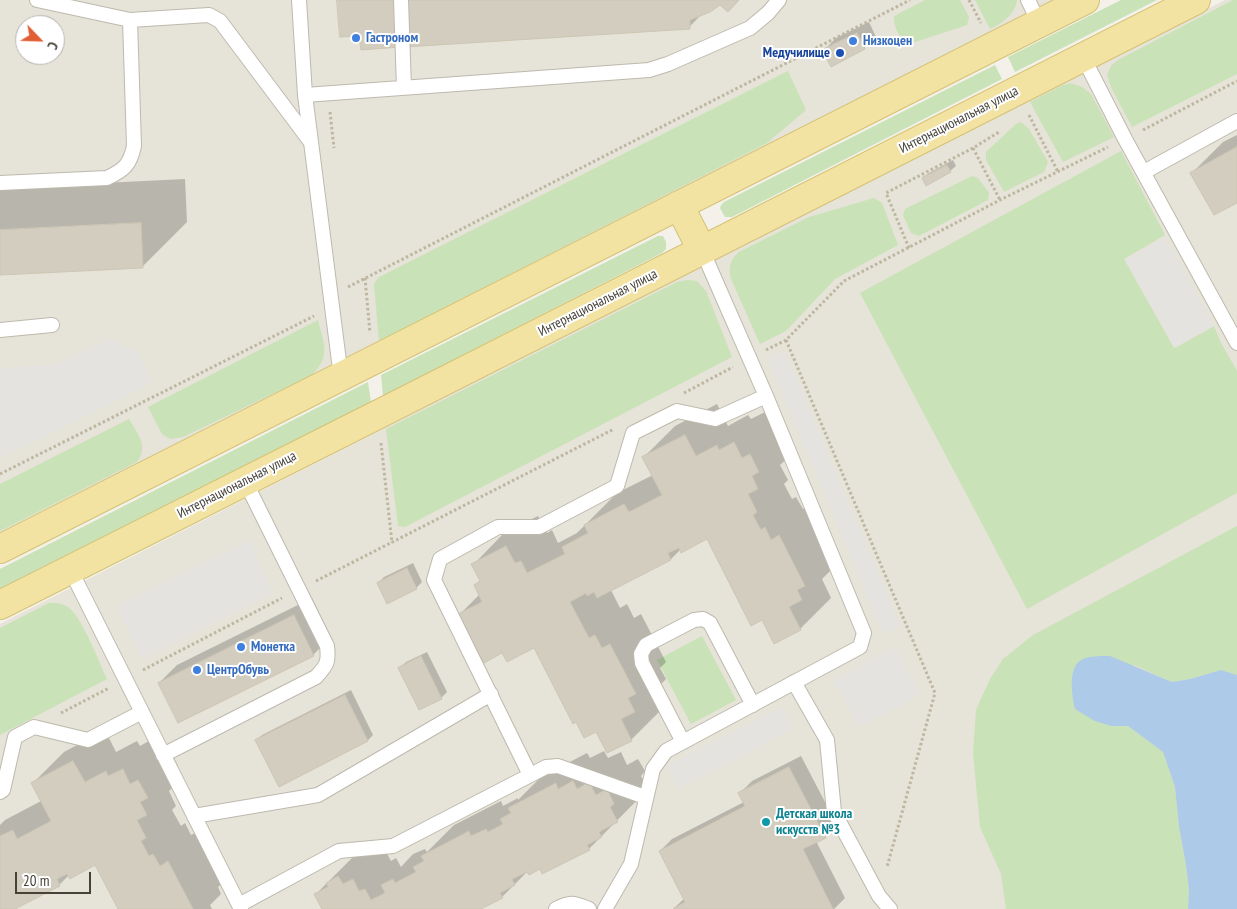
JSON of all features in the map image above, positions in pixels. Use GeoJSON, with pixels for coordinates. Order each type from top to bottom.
{"type":"FeatureCollection","features":[{"type":"Feature","properties":{"kind":"main road"},"geometry":{"type":"LineString","coordinates":[[0,549],[679,205],[1034,12],[1085,0]]}},
{"type":"Feature","properties":{"kind":"main road","name":"Интернациональная улица"},"geometry":{"type":"LineString","coordinates":[[0,605],[1196,0]]}},
{"type":"Feature","properties":{"kind":"main road"},"geometry":{"type":"LineString","coordinates":[[679,205],[702,250]]}},
{"type":"Feature","properties":{"kind":"lane"},"geometry":{"type":"LineString","coordinates":[[37,0],[130,20],[209,15],[220,22],[310,142]]}},
{"type":"Feature","properties":{"kind":"lane"},"geometry":{"type":"LineString","coordinates":[[298,0],[310,142],[341,377]]}},
{"type":"Feature","properties":{"kind":"lane"},"geometry":{"type":"LineString","coordinates":[[401,0],[404,88]]}},
{"type":"Feature","properties":{"kind":"lane"},"geometry":{"type":"LineString","coordinates":[[305,95],[649,70],[668,64],[750,28],[768,13],[778,0]]}},
{"type":"Feature","properties":{"kind":"lane"},"geometry":{"type":"LineString","coordinates":[[0,184],[106,178],[120,172],[131,160],[134,146],[130,20]]}},
{"type":"Feature","properties":{"kind":"lane"},"geometry":{"type":"LineString","coordinates":[[1083,57],[1237,343]]}},
{"type":"Feature","properties":{"kind":"lane"},"geometry":{"type":"LineString","coordinates":[[1144,172],[1237,121]]}},
{"type":"Feature","properties":{"kind":"lane"},"geometry":{"type":"LineString","coordinates":[[606,909],[631,864],[653,769],[666,752],[860,647],[864,633],[766,396],[702,250]]}},
{"type":"Feature","properties":{"kind":"lane"},"geometry":{"type":"LineString","coordinates":[[0,330],[52,324]]}},
{"type":"Feature","properties":{"kind":"lane"},"geometry":{"type":"LineString","coordinates":[[530,775],[434,580],[440,560],[498,527],[539,527],[616,486],[633,433],[677,411],[715,419],[766,396]]}},
{"type":"Feature","properties":{"kind":"lane"},"geometry":{"type":"LineString","coordinates":[[163,755],[316,677],[325,668],[329,658],[327,646],[245,481]]}},
{"type":"Feature","properties":{"kind":"lane"},"geometry":{"type":"LineString","coordinates":[[70,569],[240,907],[339,850],[393,846],[546,767],[558,766],[645,797]]}},
{"type":"Feature","properties":{"kind":"lane"},"geometry":{"type":"LineString","coordinates":[[683,742],[642,663],[641,654],[646,645],[694,620],[703,619],[710,624],[753,704]]}},
{"type":"Feature","properties":{"kind":"lane"},"geometry":{"type":"LineString","coordinates":[[794,682],[826,740],[834,812],[879,896],[890,909]]}},
{"type":"Feature","properties":{"kind":"lane"},"geometry":{"type":"LineString","coordinates":[[194,816],[318,795],[491,694]]}},
{"type":"Feature","properties":{"kind":"lane"},"geometry":{"type":"LineString","coordinates":[[0,792],[3,790],[15,737],[34,727],[88,740],[142,712]]}},
{"type":"Feature","properties":{"kind":"lane"},"geometry":{"type":"LineString","coordinates":[[556,909],[574,902],[589,909]]}},
{"type":"Feature","properties":{"kind":"path"},"geometry":{"type":"LineString","coordinates":[[0,474],[346,300],[347,288],[910,0]]}},
{"type":"Feature","properties":{"kind":"path"},"geometry":{"type":"LineString","coordinates":[[909,248],[886,193],[973,148],[1000,131]]}},
{"type":"Feature","properties":{"kind":"path"},"geometry":{"type":"LineString","coordinates":[[973,148],[1000,200]]}},
{"type":"Feature","properties":{"kind":"shaded area"},"geometry":{"type":"Polygon","coordinates":[[[0,0],[1061,0],[0,535],[0,0]]]}},
{"type":"Feature","properties":{"kind":"shaded area"},"geometry":{"type":"Polygon","coordinates":[[[1225,0],[1237,0],[1237,909],[0,909],[0,624],[1225,0]]]}},
{"type":"Feature","properties":{"kind":"shaded area"},"geometry":{"type":"Polygon","coordinates":[[[1165,237],[1214,326],[1175,348],[1125,260],[1165,237]]]}},
{"type":"Feature","properties":{"kind":"shaded area"},"geometry":{"type":"Polygon","coordinates":[[[109,339],[137,351],[153,382],[0,458],[0,368],[55,364],[109,339]]]}},
{"type":"Feature","properties":{"kind":"shaded area"},"geometry":{"type":"Polygon","coordinates":[[[785,352],[900,626],[883,633],[768,359],[785,352]]]}},
{"type":"Feature","properties":{"kind":"shaded area","name":"ЦентрОбувь"},"geometry":{"type":"Polygon","coordinates":[[[249,541],[273,593],[142,658],[116,606],[249,541]]]}},
{"type":"Feature","properties":{"kind":"shaded area"},"geometry":{"type":"Polygon","coordinates":[[[895,647],[920,695],[859,727],[834,680],[895,647]]]}},
{"type":"Feature","properties":{"kind":"shaded area"},"geometry":{"type":"Polygon","coordinates":[[[781,707],[793,729],[679,789],[667,766],[781,707]]]}},
{"type":"Feature","properties":{"kind":"green space"},"geometry":{"type":"Polygon","coordinates":[[[925,0],[960,0],[969,17],[967,25],[909,44],[898,32],[894,16],[925,0]]]}},
{"type":"Feature","properties":{"kind":"green space"},"geometry":{"type":"Polygon","coordinates":[[[975,0],[1017,0],[1011,14],[990,29],[975,0]]]}},
{"type":"Feature","properties":{"kind":"green space"},"geometry":{"type":"Polygon","coordinates":[[[1121,0],[1157,0],[1015,72],[1008,57],[1121,0]]]}},
{"type":"Feature","properties":{"kind":"green space"},"geometry":{"type":"Polygon","coordinates":[[[1233,0],[1237,0],[1237,74],[1132,127],[1111,87],[1107,75],[1111,66],[1118,60],[1233,0]]]}},
{"type":"Feature","properties":{"kind":"green space"},"geometry":{"type":"Polygon","coordinates":[[[995,65],[1002,79],[732,217],[725,217],[720,208],[724,202],[995,65]]]}},
{"type":"Feature","properties":{"kind":"green space"},"geometry":{"type":"Polygon","coordinates":[[[788,71],[806,110],[767,143],[379,341],[374,284],[379,277],[788,71]]]}},
{"type":"Feature","properties":{"kind":"green space"},"geometry":{"type":"Polygon","coordinates":[[[1071,83],[1082,87],[1091,94],[1114,137],[1063,162],[1030,102],[1063,85],[1071,83]]]}},
{"type":"Feature","properties":{"kind":"green space"},"geometry":{"type":"Polygon","coordinates":[[[1021,122],[1029,129],[1048,162],[1044,172],[1004,192],[986,160],[986,152],[1016,124],[1021,122]]]}},
{"type":"Feature","properties":{"kind":"green space"},"geometry":{"type":"Polygon","coordinates":[[[1121,151],[1165,235],[1124,259],[1174,348],[1214,326],[1221,343],[1237,371],[1237,493],[1027,609],[860,293],[1121,151]]]}},
{"type":"Feature","properties":{"kind":"green space"},"geometry":{"type":"Polygon","coordinates":[[[972,176],[978,178],[989,193],[988,200],[919,236],[911,233],[903,215],[905,209],[972,176]]]}},
{"type":"Feature","properties":{"kind":"green space"},"geometry":{"type":"Polygon","coordinates":[[[874,198],[882,203],[898,245],[835,279],[786,331],[760,344],[731,279],[730,264],[734,258],[739,252],[809,217],[874,198]]]}},
{"type":"Feature","properties":{"kind":"green space"},"geometry":{"type":"Polygon","coordinates":[[[658,236],[663,236],[666,242],[666,249],[662,253],[383,396],[381,375],[658,236]]]}},
{"type":"Feature","properties":{"kind":"green space"},"geometry":{"type":"Polygon","coordinates":[[[697,281],[706,291],[732,357],[405,527],[398,526],[386,429],[677,282],[697,281]]]}},
{"type":"Feature","properties":{"kind":"green space"},"geometry":{"type":"Polygon","coordinates":[[[318,320],[324,343],[324,355],[318,368],[312,375],[183,437],[170,439],[162,434],[148,407],[318,320]]]}},
{"type":"Feature","properties":{"kind":"green space"},"geometry":{"type":"Polygon","coordinates":[[[368,382],[371,402],[0,590],[0,569],[368,382]]]}},
{"type":"Feature","properties":{"kind":"green space"},"geometry":{"type":"Polygon","coordinates":[[[129,419],[139,435],[142,446],[137,462],[0,531],[0,484],[129,419]]]}},
{"type":"Feature","properties":{"kind":"green space"},"geometry":{"type":"Polygon","coordinates":[[[1237,526],[1237,675],[1221,670],[1172,682],[1134,665],[1111,726],[1128,726],[1163,752],[1175,787],[1189,890],[1188,909],[1006,909],[1001,874],[980,827],[973,753],[976,710],[990,679],[1003,659],[1033,635],[1237,526]]]}},
{"type":"Feature","properties":{"kind":"green space"},"geometry":{"type":"Polygon","coordinates":[[[49,603],[63,605],[73,612],[95,651],[107,679],[0,735],[0,628],[49,603]]]}},
{"type":"Feature","properties":{"kind":"green space"},"geometry":{"type":"Polygon","coordinates":[[[702,636],[736,700],[691,724],[657,660],[702,636]]]}},
{"type":"Feature","properties":{"kind":"water"},"geometry":{"type":"Polygon","coordinates":[[[1110,656],[1172,682],[1221,670],[1237,675],[1237,909],[1188,909],[1189,890],[1175,787],[1163,752],[1128,726],[1111,726],[1095,721],[1075,709],[1072,680],[1075,666],[1086,658],[1110,656]]]}},
{"type":"Feature","properties":{"kind":"building"},"geometry":{"type":"Polygon","coordinates":[[[337,0],[398,0],[400,47],[361,50],[359,36],[340,37],[337,0]]]}},
{"type":"Feature","properties":{"kind":"building"},"geometry":{"type":"Polygon","coordinates":[[[404,0],[739,0],[728,12],[720,5],[710,12],[690,20],[690,29],[405,47],[404,0]]]}},
{"type":"Feature","properties":{"kind":"building"},"geometry":{"type":"Polygon","coordinates":[[[857,33],[865,49],[831,67],[822,50],[857,33]]]}},
{"type":"Feature","properties":{"kind":"building"},"geometry":{"type":"Polygon","coordinates":[[[1237,147],[1237,203],[1214,215],[1190,173],[1237,147]]]}},
{"type":"Feature","properties":{"kind":"building"},"geometry":{"type":"Polygon","coordinates":[[[947,165],[951,172],[926,186],[922,178],[947,165]]]}},
{"type":"Feature","properties":{"kind":"building"},"geometry":{"type":"Polygon","coordinates":[[[141,223],[143,268],[0,275],[0,230],[141,223]]]}},
{"type":"Feature","properties":{"kind":"building"},"geometry":{"type":"Polygon","coordinates":[[[685,435],[696,456],[717,445],[719,450],[734,442],[742,458],[750,454],[759,472],[752,476],[758,489],[748,494],[757,512],[753,515],[761,530],[765,527],[771,540],[779,535],[805,586],[797,590],[802,600],[789,607],[801,630],[774,644],[762,620],[751,626],[707,539],[681,553],[679,548],[668,553],[671,560],[597,598],[594,592],[587,596],[586,593],[570,602],[589,638],[595,635],[602,648],[610,644],[636,694],[628,698],[635,712],[621,719],[632,741],[607,753],[596,732],[584,738],[576,722],[573,724],[534,648],[507,662],[502,653],[484,663],[458,614],[482,602],[474,585],[480,581],[471,564],[506,546],[515,563],[521,561],[527,573],[565,554],[562,547],[588,533],[584,525],[624,504],[629,512],[662,495],[642,457],[685,435]]]}},
{"type":"Feature","properties":{"kind":"building"},"geometry":{"type":"Polygon","coordinates":[[[407,568],[417,589],[387,604],[377,583],[407,568]]]}},
{"type":"Feature","properties":{"kind":"building"},"geometry":{"type":"Polygon","coordinates":[[[294,615],[314,656],[178,723],[158,683],[294,615]]]}},
{"type":"Feature","properties":{"kind":"building"},"geometry":{"type":"Polygon","coordinates":[[[421,656],[442,699],[419,710],[398,668],[421,656]]]}},
{"type":"Feature","properties":{"kind":"building"},"geometry":{"type":"Polygon","coordinates":[[[345,695],[368,741],[279,787],[255,740],[345,695]]]}},
{"type":"Feature","properties":{"kind":"building"},"geometry":{"type":"Polygon","coordinates":[[[73,761],[85,782],[106,771],[108,776],[123,769],[130,784],[138,780],[148,798],[140,802],[147,815],[137,820],[146,838],[141,841],[149,856],[153,854],[160,866],[168,861],[193,909],[118,909],[95,865],[70,879],[67,874],[57,879],[60,886],[15,909],[0,909],[0,836],[13,830],[17,839],[51,821],[31,783],[73,761]]]}},
{"type":"Feature","properties":{"kind":"building","name":"Детская школа искусств №3"},"geometry":{"type":"Polygon","coordinates":[[[789,767],[826,838],[803,849],[833,909],[673,909],[685,902],[659,851],[745,806],[738,793],[789,767]]]}},
{"type":"Feature","properties":{"kind":"building"},"geometry":{"type":"Polygon","coordinates":[[[573,781],[577,789],[589,782],[596,795],[607,789],[614,804],[610,807],[618,822],[599,832],[602,837],[587,845],[590,850],[542,874],[540,869],[529,875],[527,872],[512,879],[515,885],[500,893],[503,898],[481,909],[322,909],[314,894],[328,887],[326,883],[338,876],[343,884],[353,879],[359,891],[365,889],[371,900],[385,893],[381,885],[393,879],[395,883],[416,872],[413,867],[424,861],[421,856],[469,831],[471,836],[486,829],[488,832],[503,824],[500,819],[511,813],[508,808],[556,783],[558,789],[573,781]]]}},
{"type":"Feature","properties":{"kind":"place","name":"Гастроном"},"geometry":{"type":"Point","coordinates":[356,38]}},
{"type":"Feature","properties":{"kind":"place","name":"Низкоцен"},"geometry":{"type":"Point","coordinates":[853,41]}},
{"type":"Feature","properties":{"kind":"place","name":"Медучилище"},"geometry":{"type":"Point","coordinates":[840,53]}},
{"type":"Feature","properties":{"kind":"place","name":"Монетка"},"geometry":{"type":"Point","coordinates":[241,647]}},
{"type":"Feature","properties":{"kind":"place","name":"ЦентрОбувь"},"geometry":{"type":"Point","coordinates":[197,670]}},
{"type":"Feature","properties":{"kind":"place","name":"Детская школа искусств №3"},"geometry":{"type":"Point","coordinates":[766,822]}}]}
